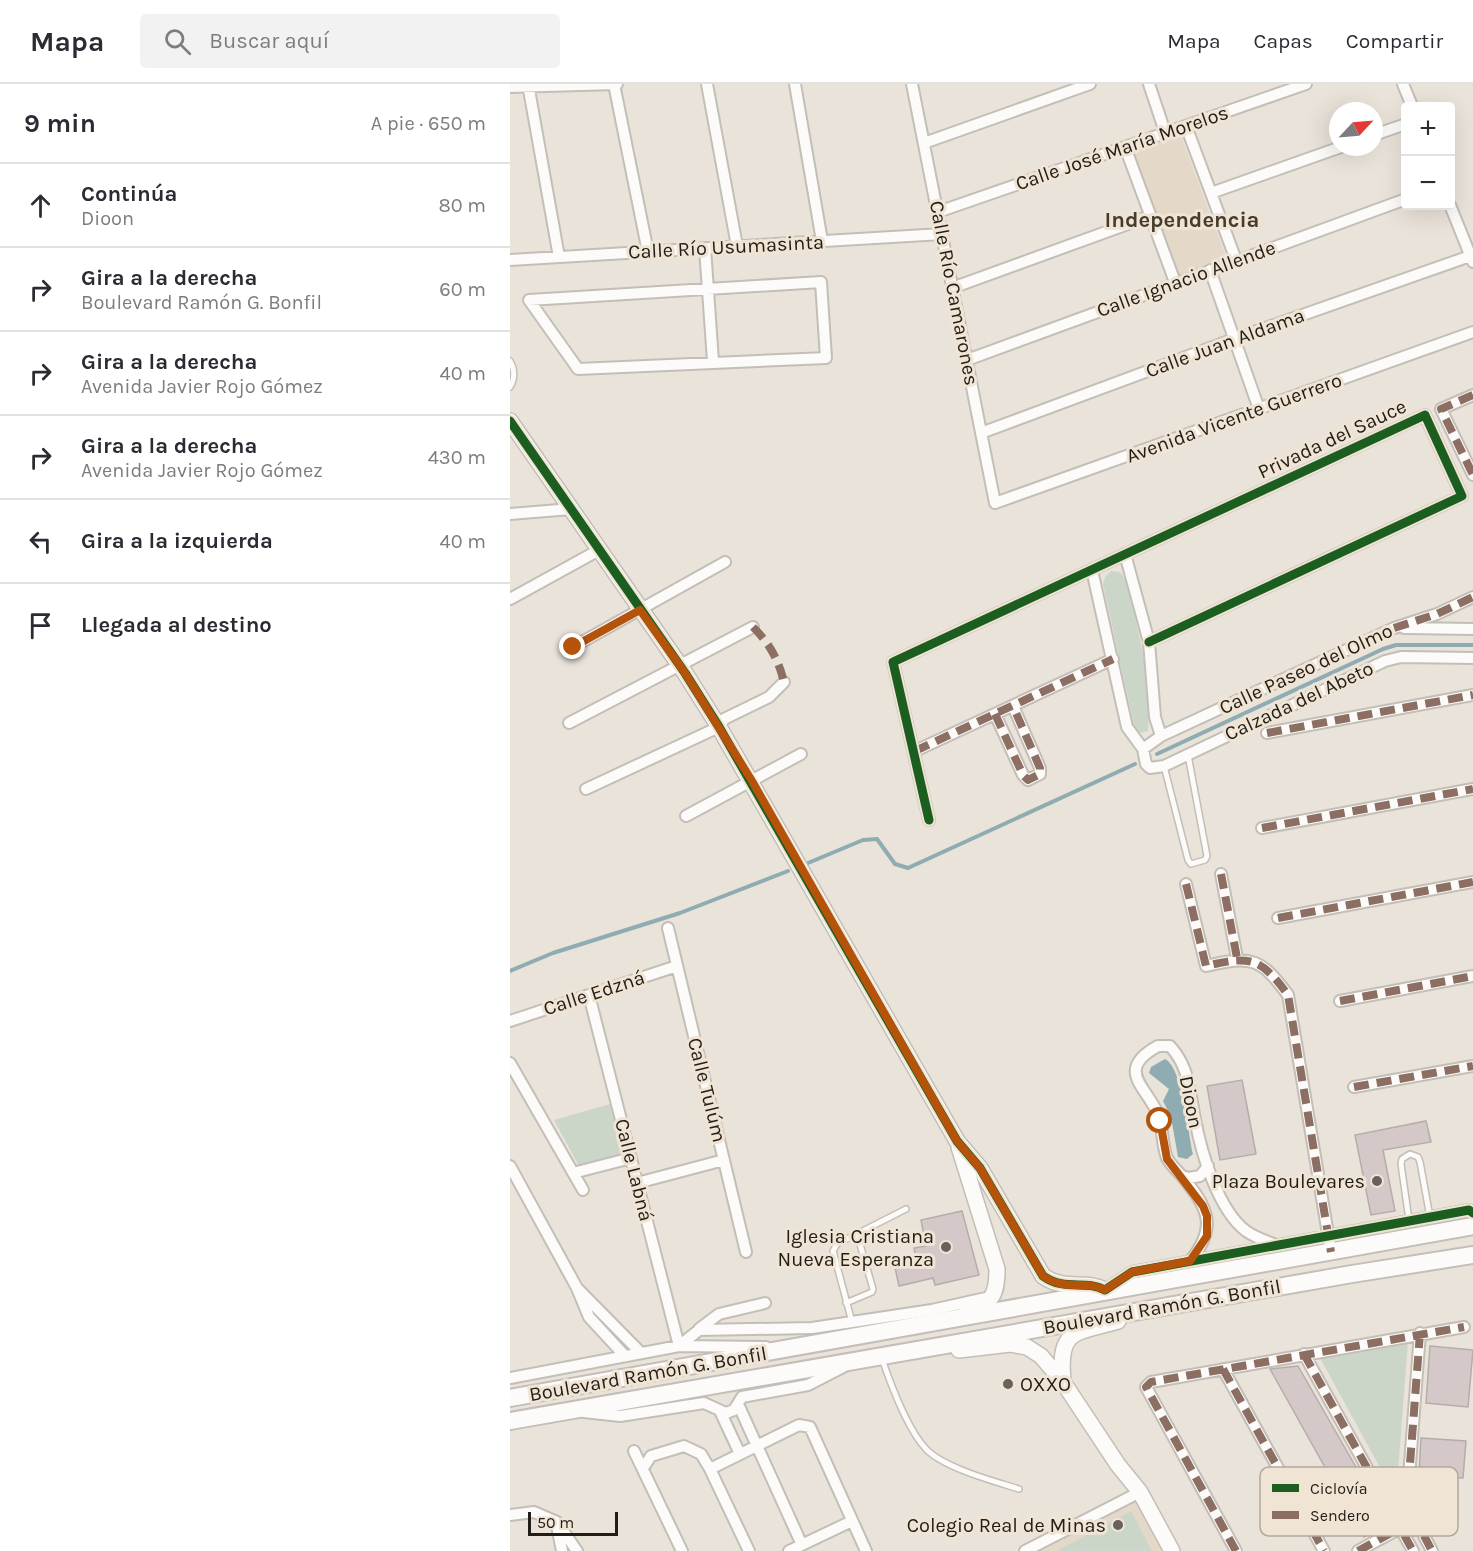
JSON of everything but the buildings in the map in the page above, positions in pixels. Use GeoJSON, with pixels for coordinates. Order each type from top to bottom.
{"type":"FeatureCollection","features":[{"type":"Feature","properties":{"kind":"main road","name":"Boulevard Ramón G. Bonfil"},"geometry":{"type":"LineString","coordinates":[[510,1398],[1105,1290],[1330,1245],[1473,1226]]}},
{"type":"Feature","properties":{"kind":"main road"},"geometry":{"type":"LineString","coordinates":[[1353,1274],[1380,1263],[1446,1252],[1453,1244],[1452,1238],[1443,1230]]}},
{"type":"Feature","properties":{"kind":"main road"},"geometry":{"type":"LineString","coordinates":[[1473,1237],[1473,1242]]}},
{"type":"Feature","properties":{"kind":"main road","name":"Boulevard Ramón G. Bonfil"},"geometry":{"type":"LineString","coordinates":[[510,1421],[1473,1255]]}},
{"type":"Feature","properties":{"kind":"street"},"geometry":{"type":"LineString","coordinates":[[510,87],[615,84],[648,252]]}},
{"type":"Feature","properties":{"kind":"street"},"geometry":{"type":"LineString","coordinates":[[707,84],[737,246]]}},
{"type":"Feature","properties":{"kind":"street"},"geometry":{"type":"LineString","coordinates":[[795,84],[822,241]]}},
{"type":"Feature","properties":{"kind":"street"},"geometry":{"type":"LineString","coordinates":[[924,143],[1090,84]]}},
{"type":"Feature","properties":{"kind":"street"},"geometry":{"type":"LineString","coordinates":[[1149,84],[1165,132]]}},
{"type":"Feature","properties":{"kind":"street","name":"Calle José María Morelos"},"geometry":{"type":"LineString","coordinates":[[938,212],[1306,84]]}},
{"type":"Feature","properties":{"kind":"street"},"geometry":{"type":"LineString","coordinates":[[1403,84],[1410,102]]}},
{"type":"Feature","properties":{"kind":"street","name":"Calle Río Camarones"},"geometry":{"type":"LineString","coordinates":[[914,85],[995,503]]}},
{"type":"Feature","properties":{"kind":"street"},"geometry":{"type":"LineString","coordinates":[[528,86],[559,256]]}},
{"type":"Feature","properties":{"kind":"street"},"geometry":{"type":"LineString","coordinates":[[1186,126],[1236,260]]}},
{"type":"Feature","properties":{"kind":"street"},"geometry":{"type":"LineString","coordinates":[[1383,132],[1401,126]]}},
{"type":"Feature","properties":{"kind":"street"},"geometry":{"type":"LineString","coordinates":[[1125,147],[1175,282]]}},
{"type":"Feature","properties":{"kind":"street"},"geometry":{"type":"LineString","coordinates":[[1211,193],[1329,151]]}},
{"type":"Feature","properties":{"kind":"street","name":"Calle Ignacio Allende"},"geometry":{"type":"LineString","coordinates":[[967,360],[1401,201]]}},
{"type":"Feature","properties":{"kind":"street"},"geometry":{"type":"LineString","coordinates":[[1452,210],[1472,258]]}},
{"type":"Feature","properties":{"kind":"street"},"geometry":{"type":"LineString","coordinates":[[952,288],[1150,216]]}},
{"type":"Feature","properties":{"kind":"street","name":"Calle Río Usumasinta"},"geometry":{"type":"LineString","coordinates":[[510,260],[942,234]]}},
{"type":"Feature","properties":{"kind":"street"},"geometry":{"type":"LineString","coordinates":[[705,248],[714,362]]}},
{"type":"Feature","properties":{"kind":"street","name":"Calle Juan Aldama"},"geometry":{"type":"LineString","coordinates":[[981,433],[1234,339],[1472,258]]}},
{"type":"Feature","properties":{"kind":"street"},"geometry":{"type":"LineString","coordinates":[[1210,270],[1259,409]]}},
{"type":"Feature","properties":{"kind":"street"},"geometry":{"type":"LineString","coordinates":[[821,282],[826,358],[578,369],[529,300],[708,289],[821,282]]}},
{"type":"Feature","properties":{"kind":"street","name":"Avenida Vicente Guerrero"},"geometry":{"type":"LineString","coordinates":[[995,503],[1473,332]]}},
{"type":"Feature","properties":{"kind":"street"},"geometry":{"type":"LineString","coordinates":[[1473,395],[1442,409],[1473,475]]}},
{"type":"Feature","properties":{"kind":"street","name":"Privada del Sauce"},"geometry":{"type":"LineString","coordinates":[[915,751],[893,662],[1425,416],[1462,496],[1149,642]]}},
{"type":"Feature","properties":{"kind":"street"},"geometry":{"type":"LineString","coordinates":[[510,421],[719,727],[957,1141],[980,1168],[1043,1276],[1060,1285],[1079,1287],[1093,1284],[1105,1290]]}},
{"type":"Feature","properties":{"kind":"street"},"geometry":{"type":"LineString","coordinates":[[510,514],[571,509]]}},
{"type":"Feature","properties":{"kind":"street"},"geometry":{"type":"LineString","coordinates":[[510,599],[599,550]]}},
{"type":"Feature","properties":{"kind":"street"},"geometry":{"type":"LineString","coordinates":[[1125,554],[1149,642],[1155,717],[1161,736]]}},
{"type":"Feature","properties":{"kind":"street"},"geometry":{"type":"LineString","coordinates":[[573,647],[724,562]]}},
{"type":"Feature","properties":{"kind":"street"},"geometry":{"type":"LineString","coordinates":[[1092,570],[1127,727],[1143,749],[1146,764],[1150,768],[1164,765]]}},
{"type":"Feature","properties":{"kind":"street","name":"Calle Paseo del Olmo"},"geometry":{"type":"LineString","coordinates":[[1143,749],[1161,736],[1394,628],[1437,614],[1473,597]]}},
{"type":"Feature","properties":{"kind":"street"},"geometry":{"type":"LineString","coordinates":[[569,723],[753,627]]}},
{"type":"Feature","properties":{"kind":"street"},"geometry":{"type":"LineString","coordinates":[[1394,628],[1473,629]]}},
{"type":"Feature","properties":{"kind":"street","name":"Calzada del Abeto"},"geometry":{"type":"LineString","coordinates":[[1164,765],[1385,660],[1401,657],[1473,658]]}},
{"type":"Feature","properties":{"kind":"street"},"geometry":{"type":"LineString","coordinates":[[929,820],[915,751],[1113,659]]}},
{"type":"Feature","properties":{"kind":"street"},"geometry":{"type":"LineString","coordinates":[[586,789],[719,727],[724,719],[769,697],[784,682]]}},
{"type":"Feature","properties":{"kind":"street"},"geometry":{"type":"LineString","coordinates":[[1268,733],[1473,695]]}},
{"type":"Feature","properties":{"kind":"street"},"geometry":{"type":"LineString","coordinates":[[995,714],[1023,775],[1028,780],[1036,777],[1040,774],[1040,768],[1012,706]]}},
{"type":"Feature","properties":{"kind":"street"},"geometry":{"type":"LineString","coordinates":[[686,816],[801,754]]}},
{"type":"Feature","properties":{"kind":"street"},"geometry":{"type":"LineString","coordinates":[[1262,828],[1473,789]]}},
{"type":"Feature","properties":{"kind":"street"},"geometry":{"type":"LineString","coordinates":[[1221,874],[1237,958]]}},
{"type":"Feature","properties":{"kind":"street"},"geometry":{"type":"LineString","coordinates":[[1278,918],[1473,882]]}},
{"type":"Feature","properties":{"kind":"street"},"geometry":{"type":"LineString","coordinates":[[1186,884],[1206,966],[1237,958],[1269,969],[1288,995],[1330,1245]]}},
{"type":"Feature","properties":{"kind":"street","name":"Calle Tulúm"},"geometry":{"type":"LineString","coordinates":[[668,928],[746,1252]]}},
{"type":"Feature","properties":{"kind":"street","name":"Calle Edzná"},"geometry":{"type":"LineString","coordinates":[[510,1021],[677,966]]}},
{"type":"Feature","properties":{"kind":"street"},"geometry":{"type":"LineString","coordinates":[[1340,1001],[1473,976]]}},
{"type":"Feature","properties":{"kind":"street","name":"Calle Labná"},"geometry":{"type":"LineString","coordinates":[[589,995],[679,1346]]}},
{"type":"Feature","properties":{"kind":"street","name":"Dioon"},"geometry":{"type":"LineString","coordinates":[[1207,1216],[1197,1195],[1167,1159],[1155,1107],[1139,1087],[1135,1074],[1140,1061],[1158,1046],[1170,1046],[1181,1058],[1186,1069],[1192,1092],[1199,1141],[1226,1210],[1245,1230],[1279,1246]]}},
{"type":"Feature","properties":{"kind":"street"},"geometry":{"type":"LineString","coordinates":[[510,1063],[583,1190]]}},
{"type":"Feature","properties":{"kind":"street"},"geometry":{"type":"LineString","coordinates":[[1354,1087],[1473,1066]]}},
{"type":"Feature","properties":{"kind":"street"},"geometry":{"type":"LineString","coordinates":[[957,1141],[997,1269],[997,1289],[988,1303],[958,1317]]}},
{"type":"Feature","properties":{"kind":"street"},"geometry":{"type":"LineString","coordinates":[[573,1173],[631,1158]]}},
{"type":"Feature","properties":{"kind":"street"},"geometry":{"type":"LineString","coordinates":[[637,1183],[724,1160]]}},
{"type":"Feature","properties":{"kind":"street"},"geometry":{"type":"LineString","coordinates":[[510,1166],[577,1288],[589,1317],[625,1356]]}},
{"type":"Feature","properties":{"kind":"street"},"geometry":{"type":"LineString","coordinates":[[1182,1176],[1188,1178],[1200,1176],[1208,1166]]}},
{"type":"Feature","properties":{"kind":"street"},"geometry":{"type":"LineString","coordinates":[[1190,1261],[1207,1236],[1207,1216],[1226,1210]]}},
{"type":"Feature","properties":{"kind":"street","name":"Boulevard Ramón G. Bonfil"},"geometry":{"type":"LineString","coordinates":[[1105,1290],[1132,1272],[1279,1246],[1330,1245],[1409,1222],[1469,1210],[1473,1213]]}},
{"type":"Feature","properties":{"kind":"street"},"geometry":{"type":"LineString","coordinates":[[577,1288],[641,1353]]}},
{"type":"Feature","properties":{"kind":"street","name":"Boulevard Ramón G. Bonfil"},"geometry":{"type":"LineString","coordinates":[[679,1346],[699,1330],[812,1328],[992,1297]]}},
{"type":"Feature","properties":{"kind":"street"},"geometry":{"type":"LineString","coordinates":[[699,1330],[719,1314],[765,1303]]}},
{"type":"Feature","properties":{"kind":"street"},"geometry":{"type":"LineString","coordinates":[[1063,1382],[1062,1347],[1075,1333],[1177,1305]]}},
{"type":"Feature","properties":{"kind":"street"},"geometry":{"type":"LineString","coordinates":[[1236,1551],[1146,1387],[1152,1382],[1464,1327]]}},
{"type":"Feature","properties":{"kind":"street"},"geometry":{"type":"LineString","coordinates":[[1409,1467],[1420,1333]]}},
{"type":"Feature","properties":{"kind":"street"},"geometry":{"type":"LineString","coordinates":[[929,1349],[959,1350],[1010,1344],[1027,1347],[1041,1356],[1063,1382],[1119,1466],[1140,1492],[1172,1551]]}},
{"type":"Feature","properties":{"kind":"street","name":"Boulevard Ramón G. Bonfil"},"geometry":{"type":"LineString","coordinates":[[510,1378],[679,1346],[728,1345],[787,1349]]}},
{"type":"Feature","properties":{"kind":"street"},"geometry":{"type":"LineString","coordinates":[[1304,1354],[1366,1467]]}},
{"type":"Feature","properties":{"kind":"street","name":"Boulevard Ramón G. Bonfil"},"geometry":{"type":"LineString","coordinates":[[572,1410],[620,1416],[704,1403],[726,1413],[734,1410],[742,1397],[808,1385],[852,1363]]}},
{"type":"Feature","properties":{"kind":"street"},"geometry":{"type":"LineString","coordinates":[[1223,1369],[1277,1467]]}},
{"type":"Feature","properties":{"kind":"street"},"geometry":{"type":"LineString","coordinates":[[738,1404],[802,1545]]}},
{"type":"Feature","properties":{"kind":"street"},"geometry":{"type":"LineString","coordinates":[[720,1411],[740,1454]]}},
{"type":"Feature","properties":{"kind":"street"},"geometry":{"type":"LineString","coordinates":[[725,1422],[743,1417]]}},
{"type":"Feature","properties":{"kind":"street"},"geometry":{"type":"LineString","coordinates":[[710,1469],[799,1425],[810,1427],[866,1551]]}},
{"type":"Feature","properties":{"kind":"street"},"geometry":{"type":"LineString","coordinates":[[643,1468],[651,1456],[684,1446],[701,1454],[749,1551]]}},
{"type":"Feature","properties":{"kind":"street"},"geometry":{"type":"LineString","coordinates":[[634,1451],[682,1551]]}},
{"type":"Feature","properties":{"kind":"street"},"geometry":{"type":"LineString","coordinates":[[1119,1466],[1124,1484],[1121,1502]]}},
{"type":"Feature","properties":{"kind":"street"},"geometry":{"type":"LineString","coordinates":[[1024,1551],[1140,1492]]}},
{"type":"Feature","properties":{"kind":"street"},"geometry":{"type":"LineString","coordinates":[[510,1515],[534,1512],[556,1522],[577,1551]]}},
{"type":"Feature","properties":{"kind":"street"},"geometry":{"type":"LineString","coordinates":[[789,1551],[852,1521]]}},
{"type":"Feature","properties":{"kind":"street"},"geometry":{"type":"LineString","coordinates":[[556,1522],[562,1551]]}},
{"type":"Feature","properties":{"kind":"street"},"geometry":{"type":"LineString","coordinates":[[1316,1536],[1324,1551]]}},
{"type":"Feature","properties":{"kind":"street"},"geometry":{"type":"LineString","coordinates":[[1358,1551],[1385,1536]]}},
{"type":"Feature","properties":{"kind":"street"},"geometry":{"type":"LineString","coordinates":[[1405,1536],[1413,1551]]}},
{"type":"Feature","properties":{"kind":"street"},"geometry":{"type":"LineString","coordinates":[[1424,1536],[1432,1551]]}},
{"type":"Feature","properties":{"kind":"lane"},"geometry":{"type":"LineString","coordinates":[[510,361],[513,367],[514,382],[510,387]]}},
{"type":"Feature","properties":{"kind":"lane"},"geometry":{"type":"LineString","coordinates":[[1164,765],[1188,860],[1191,864],[1205,861],[1207,856],[1188,754]]}},
{"type":"Feature","properties":{"kind":"lane"},"geometry":{"type":"LineString","coordinates":[[1409,1222],[1401,1164],[1402,1159],[1410,1154],[1418,1157],[1420,1162],[1430,1218]]}},
{"type":"Feature","properties":{"kind":"lane"},"geometry":{"type":"LineString","coordinates":[[852,1322],[833,1251],[837,1244],[906,1209]]}},
{"type":"Feature","properties":{"kind":"lane"},"geometry":{"type":"LineString","coordinates":[[846,1303],[872,1292],[873,1289],[857,1234]]}},
{"type":"Feature","properties":{"kind":"lane"},"geometry":{"type":"LineString","coordinates":[[881,1357],[916,1436],[928,1451],[963,1471],[1019,1489]]}},
{"type":"Feature","properties":{"kind":"shaded area"},"geometry":{"type":"Polygon","coordinates":[[[1181,136],[1226,257],[1178,275],[1132,152],[1181,136]]]}},
{"type":"Feature","properties":{"kind":"shaded area"},"geometry":{"type":"Polygon","coordinates":[[[1111,571],[1120,572],[1126,580],[1143,655],[1149,712],[1148,731],[1139,733],[1134,725],[1103,584],[1105,577],[1111,571]]]}},
{"type":"Feature","properties":{"kind":"shaded area"},"geometry":{"type":"Polygon","coordinates":[[[610,1104],[623,1155],[579,1166],[554,1120],[610,1104]]]}},
{"type":"Feature","properties":{"kind":"shaded area"},"geometry":{"type":"Polygon","coordinates":[[[1408,1342],[1398,1467],[1380,1467],[1319,1356],[1408,1342]]]}},
{"type":"Feature","properties":{"kind":"shaded area","name":"Colegio Real de Minas"},"geometry":{"type":"Polygon","coordinates":[[[1135,1501],[1163,1551],[1036,1551],[1135,1501]]]}},
{"type":"Feature","properties":{"kind":"shaded area","name":"Colegio Real de Minas"},"geometry":{"type":"Polygon","coordinates":[[[1131,1511],[1152,1551],[1057,1551],[1131,1511]]]}},
{"type":"Feature","properties":{"kind":"water"},"geometry":{"type":"Polygon","coordinates":[[[1165,1059],[1176,1075],[1184,1102],[1193,1154],[1187,1159],[1178,1157],[1171,1117],[1163,1101],[1169,1089],[1149,1073],[1151,1067],[1165,1059]]]}},
{"type":"Feature","properties":{"kind":"waterway"},"geometry":{"type":"LineString","coordinates":[[1157,754],[1383,649],[1396,645],[1473,645]]}},
{"type":"Feature","properties":{"kind":"waterway"},"geometry":{"type":"LineString","coordinates":[[808,863],[863,840],[877,839],[895,864],[908,868],[1135,764]]}},
{"type":"Feature","properties":{"kind":"waterway"},"geometry":{"type":"LineString","coordinates":[[510,971],[553,953],[680,913],[788,871]]}},
{"type":"Feature","properties":{"kind":"marked path"},"geometry":{"type":"LineString","coordinates":[[1473,395],[1441,409],[1473,475]]}},
{"type":"Feature","properties":{"kind":"marked path"},"geometry":{"type":"LineString","coordinates":[[1394,628],[1437,614],[1473,597]]}},
{"type":"Feature","properties":{"kind":"marked path"},"geometry":{"type":"LineString","coordinates":[[753,627],[773,652],[784,682]]}},
{"type":"Feature","properties":{"kind":"marked path"},"geometry":{"type":"LineString","coordinates":[[915,751],[1113,659]]}},
{"type":"Feature","properties":{"kind":"marked path"},"geometry":{"type":"LineString","coordinates":[[1267,733],[1473,695]]}},
{"type":"Feature","properties":{"kind":"marked path"},"geometry":{"type":"LineString","coordinates":[[995,714],[1023,775],[1028,780],[1040,774],[1040,768],[1013,706]]}},
{"type":"Feature","properties":{"kind":"marked path"},"geometry":{"type":"LineString","coordinates":[[1262,828],[1473,789]]}},
{"type":"Feature","properties":{"kind":"marked path"},"geometry":{"type":"LineString","coordinates":[[1221,874],[1237,958]]}},
{"type":"Feature","properties":{"kind":"marked path"},"geometry":{"type":"LineString","coordinates":[[1278,918],[1473,882]]}},
{"type":"Feature","properties":{"kind":"marked path"},"geometry":{"type":"LineString","coordinates":[[1186,884],[1206,966],[1234,961],[1254,962],[1270,973],[1288,995],[1331,1252]]}},
{"type":"Feature","properties":{"kind":"marked path"},"geometry":{"type":"LineString","coordinates":[[1340,1001],[1473,976]]}},
{"type":"Feature","properties":{"kind":"marked path"},"geometry":{"type":"LineString","coordinates":[[1354,1087],[1473,1066]]}},
{"type":"Feature","properties":{"kind":"marked path"},"geometry":{"type":"LineString","coordinates":[[1236,1551],[1146,1387],[1151,1382],[1464,1327]]}},
{"type":"Feature","properties":{"kind":"marked path"},"geometry":{"type":"LineString","coordinates":[[1410,1467],[1420,1333]]}},
{"type":"Feature","properties":{"kind":"marked path"},"geometry":{"type":"LineString","coordinates":[[1304,1354],[1367,1467]]}},
{"type":"Feature","properties":{"kind":"marked path"},"geometry":{"type":"LineString","coordinates":[[1223,1369],[1277,1467]]}},
{"type":"Feature","properties":{"kind":"marked path"},"geometry":{"type":"LineString","coordinates":[[1316,1536],[1324,1551]]}},
{"type":"Feature","properties":{"kind":"marked path"},"geometry":{"type":"LineString","coordinates":[[1358,1551],[1386,1536]]}},
{"type":"Feature","properties":{"kind":"marked path"},"geometry":{"type":"LineString","coordinates":[[1405,1536],[1413,1551]]}},
{"type":"Feature","properties":{"kind":"marked path"},"geometry":{"type":"LineString","coordinates":[[1424,1536],[1432,1551]]}},
{"type":"Feature","properties":{"kind":"cycle path"},"geometry":{"type":"LineString","coordinates":[[929,820],[893,662],[1425,415],[1462,496],[1149,642]]}},
{"type":"Feature","properties":{"kind":"cycle path"},"geometry":{"type":"LineString","coordinates":[[510,421],[685,673],[719,727],[957,1141],[980,1168],[1043,1276],[1051,1281],[1067,1285],[1090,1285],[1105,1290],[1132,1272],[1469,1210],[1473,1213]]}},
{"type":"Feature","properties":{"kind":"place","name":"Plaza Boulevares"},"geometry":{"type":"Point","coordinates":[1377,1181]}},
{"type":"Feature","properties":{"kind":"place","name":"Iglesia Cristiana Nueva Esperanza"},"geometry":{"type":"Point","coordinates":[946,1247]}},
{"type":"Feature","properties":{"kind":"place","name":"OXXO"},"geometry":{"type":"Point","coordinates":[1008,1384]}},
{"type":"Feature","properties":{"kind":"place","name":"Colegio Real de Minas"},"geometry":{"type":"Point","coordinates":[1118,1525]}},
{"type":"Feature","properties":{"kind":"district","name":"Independencia"},"geometry":{"type":"Point","coordinates":[1182,220]}},
{"type":"Feature","properties":{"kind":"route"},"geometry":{"type":"LineString","coordinates":[[573,647],[640,610],[678,667],[685,673],[752,781],[957,1141],[980,1168],[1043,1276],[1060,1285],[1079,1287],[1093,1284],[1105,1290],[1132,1272],[1190,1261],[1198,1252],[1207,1236],[1207,1216],[1197,1195],[1167,1159],[1160,1121]]}}]}
